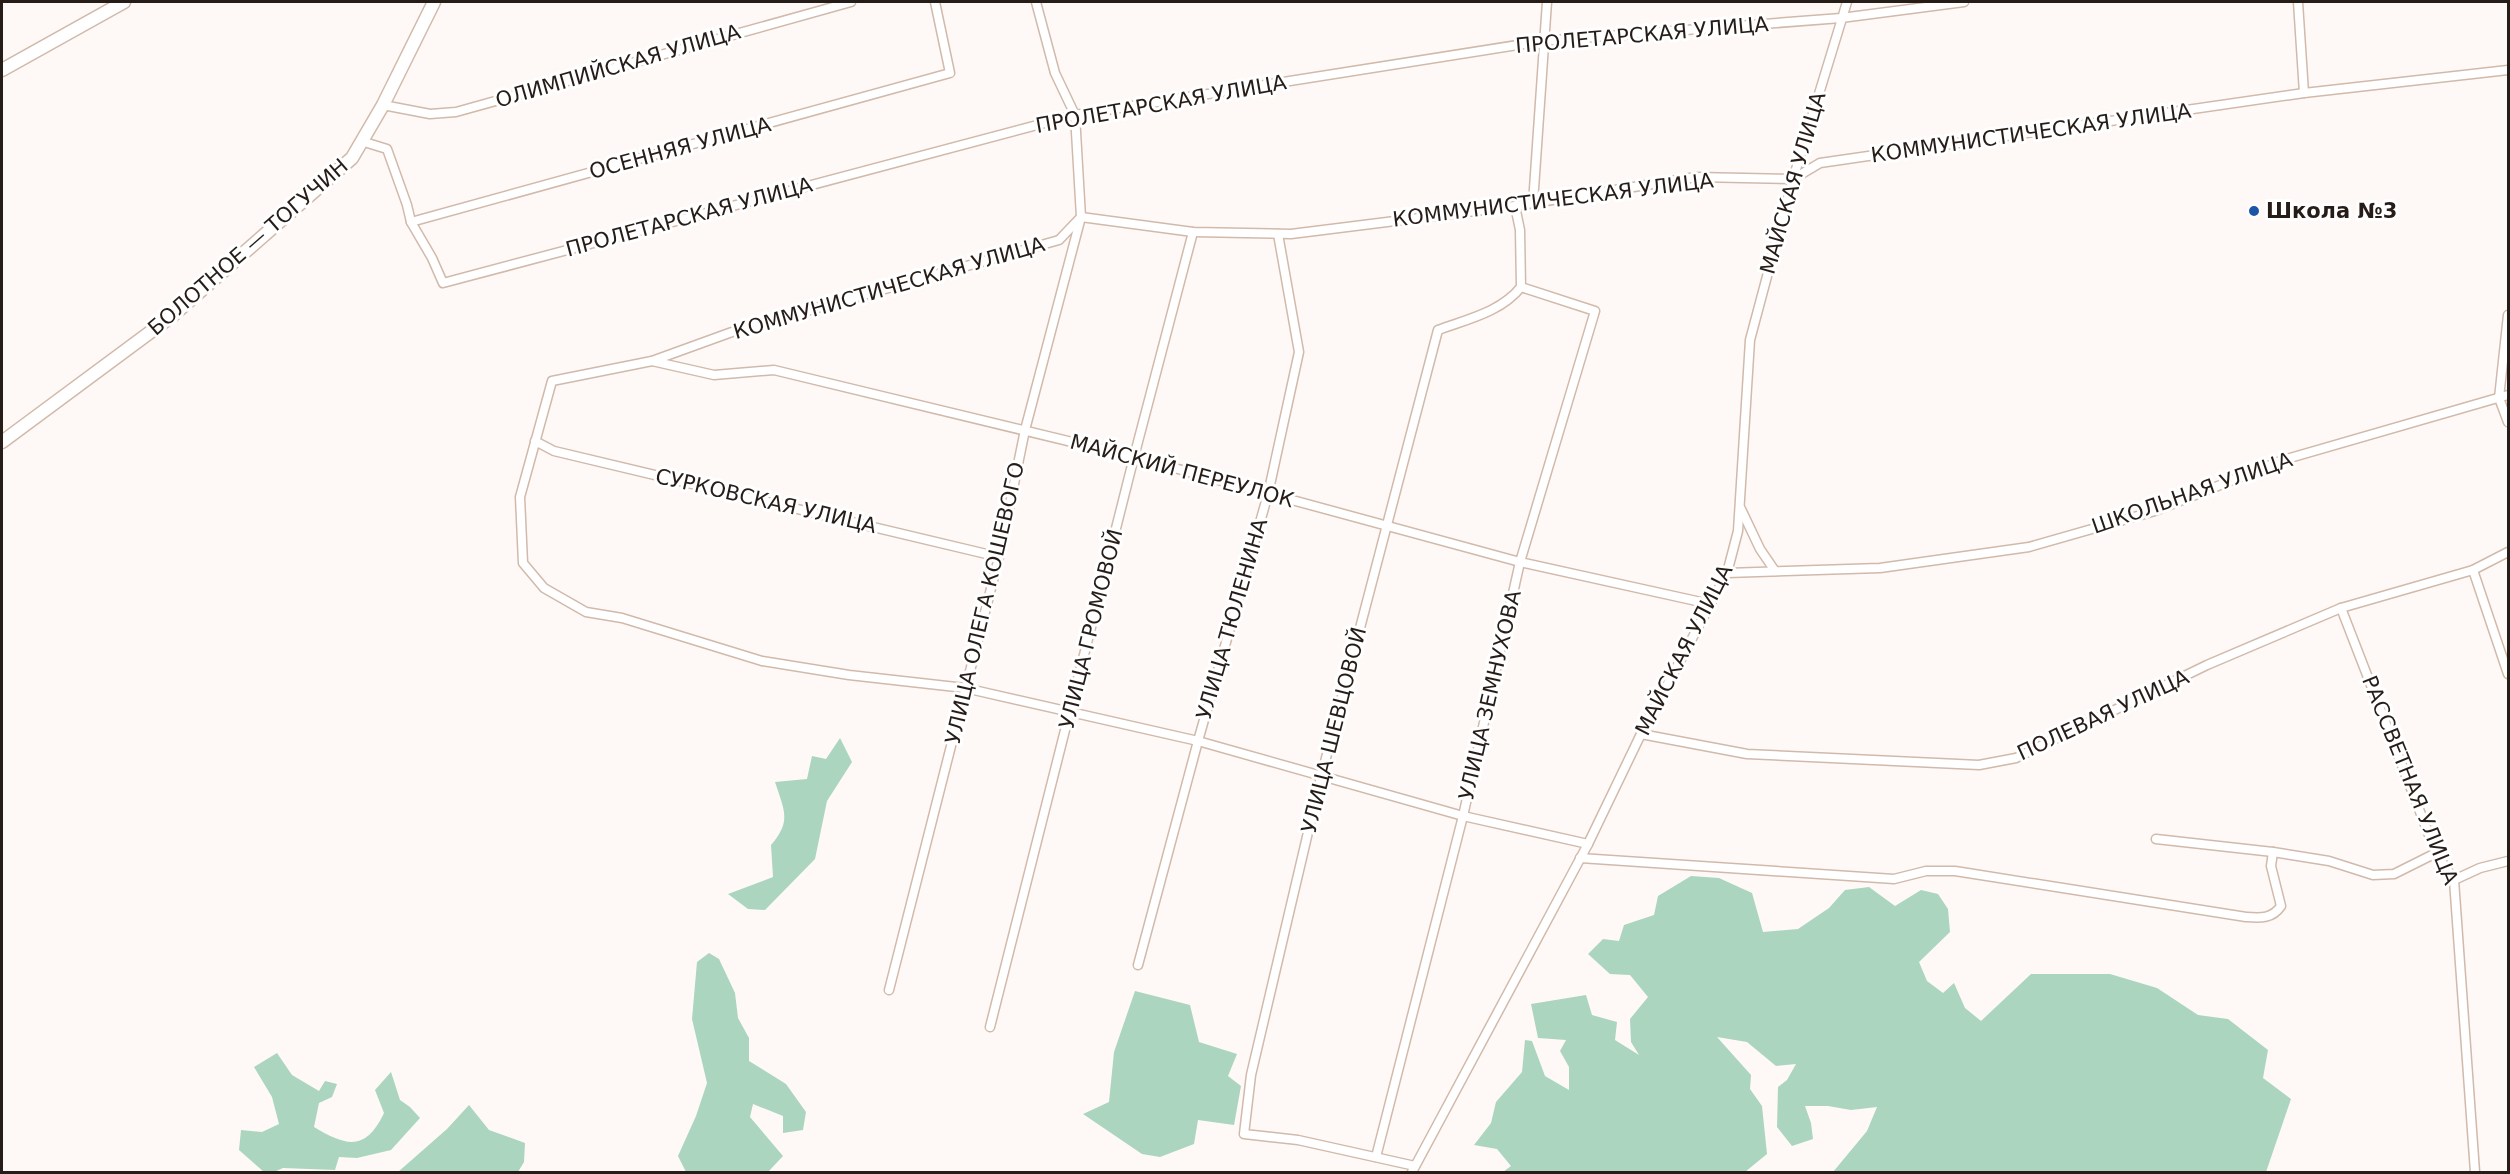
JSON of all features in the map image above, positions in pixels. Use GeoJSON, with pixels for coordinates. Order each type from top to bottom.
{"type":"FeatureCollection","features":[{"type":"Feature","properties":{"kind":"main road"},"geometry":{"type":"LineString","coordinates":[[2,70],[124,2]]}},
{"type":"Feature","properties":{"kind":"main road","name":"БОЛОТНОЕ — ТОГУЧИН"},"geometry":{"type":"LineString","coordinates":[[2,442],[172,316],[352,158],[384,105],[434,2]]}},
{"type":"Feature","properties":{"kind":"street","name":"ОЛИМПИЙСКАЯ УЛИЦА"},"geometry":{"type":"LineString","coordinates":[[384,105],[429,114],[456,111],[851,2]]}},
{"type":"Feature","properties":{"kind":"street","name":"ОСЕННЯЯ УЛИЦА"},"geometry":{"type":"LineString","coordinates":[[411,222],[950,73],[935,2]]}},
{"type":"Feature","properties":{"kind":"street"},"geometry":{"type":"LineString","coordinates":[[1036,2],[1055,73],[1075,115]]}},
{"type":"Feature","properties":{"kind":"street"},"geometry":{"type":"LineString","coordinates":[[1533,203],[1546,2]]}},
{"type":"Feature","properties":{"kind":"street","name":"МАЙСКАЯ УЛИЦА"},"geometry":{"type":"LineString","coordinates":[[1413,1169],[1588,844],[1641,734],[1727,573],[1738,531],[1750,340],[1793,179],[1847,2]]}},
{"type":"Feature","properties":{"kind":"street","name":"ПРОЛЕТАРСКАЯ УЛИЦА"},"geometry":{"type":"LineString","coordinates":[[411,222],[432,258],[443,283],[1075,115],[1543,41],[1841,18],[1964,2]]}},
{"type":"Feature","properties":{"kind":"street"},"geometry":{"type":"LineString","coordinates":[[2298,2],[2304,93]]}},
{"type":"Feature","properties":{"kind":"street","name":"КОММУНИСТИЧЕСКАЯ УЛИЦА"},"geometry":{"type":"LineString","coordinates":[[535,441],[552,381],[652,361],[732,332],[1059,240],[1081,217],[1193,232],[1292,234],[1515,206],[1696,177],[1793,179],[1820,163],[2304,93],[2508,70]]}},
{"type":"Feature","properties":{"kind":"street","name":"УЛИЦА ОЛЕГА КОШЕВОГО"},"geometry":{"type":"LineString","coordinates":[[889,990],[999,557],[1026,430],[1081,217],[1075,115]]}},
{"type":"Feature","properties":{"kind":"street"},"geometry":{"type":"LineString","coordinates":[[361,141],[387,149],[411,222]]}},
{"type":"Feature","properties":{"kind":"street"},"geometry":{"type":"LineString","coordinates":[[1515,206],[1520,230],[1521,287]]}},
{"type":"Feature","properties":{"kind":"street","name":"УЛИЦА ГРОМОВОЙ"},"geometry":{"type":"LineString","coordinates":[[990,1027],[1193,232]]}},
{"type":"Feature","properties":{"kind":"street","name":"УЛИЦА ТЮЛЕНИНА"},"geometry":{"type":"LineString","coordinates":[[1138,965],[1268,494],[1299,352],[1278,234]]}},
{"type":"Feature","properties":{"kind":"street","name":"УЛИЦА ШЕВЦОВОЙ"},"geometry":{"type":"LineString","coordinates":[[1376,1158],[1298,1140],[1244,1134],[1251,1076],[1321,777],[1438,330],[1488,312],[1510,300],[1521,287]]}},
{"type":"Feature","properties":{"kind":"street","name":"УЛИЦА ЗЕМНУХОВА"},"geometry":{"type":"LineString","coordinates":[[1376,1158],[1462,816],[1520,562],[1595,311],[1521,287]]}},
{"type":"Feature","properties":{"kind":"street"},"geometry":{"type":"LineString","coordinates":[[2508,315],[2499,398],[2508,422]]}},
{"type":"Feature","properties":{"kind":"street","name":"МАЙСКИЙ ПЕРЕУЛОК"},"geometry":{"type":"LineString","coordinates":[[652,361],[714,375],[774,370],[1134,457],[1520,562],[1710,604]]}},
{"type":"Feature","properties":{"kind":"street","name":"ШКОЛЬНАЯ УЛИЦА"},"geometry":{"type":"LineString","coordinates":[[1727,573],[1880,568],[2029,548],[2155,510],[2283,460],[2508,395]]}},
{"type":"Feature","properties":{"kind":"street"},"geometry":{"type":"LineString","coordinates":[[535,441],[520,497],[523,563],[544,588],[586,612],[622,618],[762,662],[849,675],[965,688],[1070,711],[1198,741],[1462,816],[1588,844]]}},
{"type":"Feature","properties":{"kind":"street","name":"СУРКОВСКАЯ УЛИЦА"},"geometry":{"type":"LineString","coordinates":[[535,441],[554,451],[999,557]]}},
{"type":"Feature","properties":{"kind":"street"},"geometry":{"type":"LineString","coordinates":[[1739,506],[1760,549],[1775,571]]}},
{"type":"Feature","properties":{"kind":"street","name":"ПОЛЕВАЯ УЛИЦА"},"geometry":{"type":"LineString","coordinates":[[1641,734],[1747,754],[1979,765],[2016,758],[2207,665],[2341,608],[2473,570],[2508,552]]}},
{"type":"Feature","properties":{"kind":"street"},"geometry":{"type":"LineString","coordinates":[[2473,570],[2508,674]]}},
{"type":"Feature","properties":{"kind":"street","name":"РАССВЕТНАЯ УЛИЦА"},"geometry":{"type":"LineString","coordinates":[[2341,608],[2436,853],[2454,880],[2475,1173]]}},
{"type":"Feature","properties":{"kind":"street"},"geometry":{"type":"LineString","coordinates":[[2156,839],[2273,852],[2329,861],[2373,875],[2394,874],[2436,853]]}},
{"type":"Feature","properties":{"kind":"street"},"geometry":{"type":"LineString","coordinates":[[1580,858],[1894,879],[1926,871],[1955,871],[2223,914],[2264,918],[2276,914],[2281,906],[2271,866],[2273,852]]}},
{"type":"Feature","properties":{"kind":"street"},"geometry":{"type":"LineString","coordinates":[[2454,880],[2480,868],[2508,861]]}},
{"type":"Feature","properties":{"kind":"street"},"geometry":{"type":"LineString","coordinates":[[1376,1158],[1413,1169]]}},
{"type":"Feature","properties":{"kind":"green space"},"geometry":{"type":"Polygon","coordinates":[[[840,738],[852,762],[827,801],[815,859],[765,910],[748,909],[728,894],[773,877],[771,845],[778,837],[784,822],[783,808],[775,782],[807,779],[812,756],[826,759],[840,738]]]}},
{"type":"Feature","properties":{"kind":"green space"},"geometry":{"type":"Polygon","coordinates":[[[1691,876],[1719,878],[1752,893],[1763,932],[1798,929],[1829,908],[1845,890],[1869,887],[1895,906],[1921,890],[1938,894],[1948,909],[1950,932],[1919,962],[1927,981],[1943,993],[1954,983],[1965,1008],[1981,1021],[2031,974],[2110,974],[2157,988],[2198,1015],[2228,1019],[2268,1050],[2263,1078],[2291,1099],[2266,1172],[1833,1172],[1867,1131],[1877,1107],[1851,1110],[1828,1106],[1805,1106],[1811,1123],[1813,1139],[1792,1146],[1777,1127],[1778,1087],[1787,1080],[1796,1064],[1776,1066],[1747,1042],[1717,1037],[1751,1075],[1750,1089],[1762,1106],[1767,1154],[1745,1172],[1503,1172],[1511,1166],[1497,1149],[1474,1145],[1491,1123],[1496,1102],[1522,1072],[1525,1040],[1532,1041],[1545,1076],[1569,1090],[1569,1067],[1560,1051],[1566,1040],[1538,1038],[1531,1004],[1586,995],[1592,1015],[1617,1022],[1615,1040],[1639,1055],[1631,1042],[1630,1019],[1648,997],[1630,975],[1610,974],[1588,954],[1603,939],[1619,941],[1624,925],[1654,915],[1658,896],[1691,876]]]}},
{"type":"Feature","properties":{"kind":"green space"},"geometry":{"type":"Polygon","coordinates":[[[709,953],[719,959],[735,993],[738,1018],[749,1038],[749,1061],[786,1084],[806,1112],[803,1130],[783,1133],[783,1116],[753,1104],[750,1117],[783,1156],[768,1172],[686,1172],[678,1156],[696,1116],[707,1083],[692,1019],[697,962],[709,953]]]}},
{"type":"Feature","properties":{"kind":"green space"},"geometry":{"type":"Polygon","coordinates":[[[1135,991],[1190,1005],[1199,1042],[1237,1054],[1228,1076],[1241,1086],[1234,1125],[1198,1120],[1194,1144],[1160,1157],[1142,1154],[1083,1114],[1109,1102],[1114,1052],[1135,991]]]}},
{"type":"Feature","properties":{"kind":"green space"},"geometry":{"type":"Polygon","coordinates":[[[277,1053],[292,1075],[319,1091],[325,1081],[337,1084],[332,1097],[319,1103],[314,1127],[336,1139],[355,1142],[370,1134],[384,1113],[375,1090],[391,1072],[400,1100],[420,1118],[391,1150],[357,1158],[339,1157],[335,1170],[283,1168],[274,1172],[264,1172],[239,1150],[241,1130],[262,1132],[279,1124],[272,1097],[254,1067],[277,1053]]]}},
{"type":"Feature","properties":{"kind":"green space"},"geometry":{"type":"Polygon","coordinates":[[[469,1105],[489,1130],[525,1143],[524,1162],[518,1172],[398,1172],[447,1129],[469,1105]]]}},
{"type":"Feature","properties":{"kind":"place","name":"Школа №3"},"geometry":{"type":"Point","coordinates":[2254,211]}}]}
